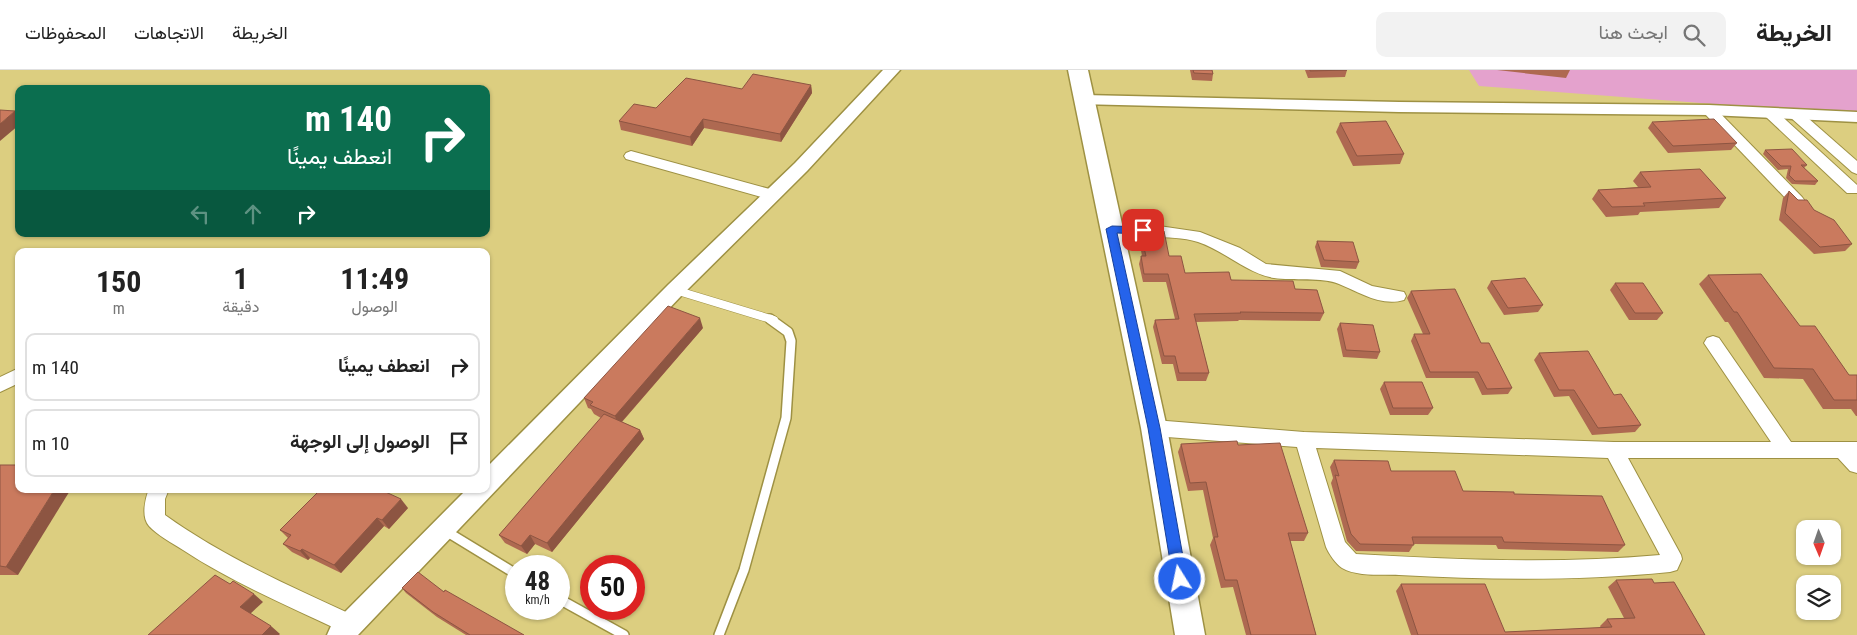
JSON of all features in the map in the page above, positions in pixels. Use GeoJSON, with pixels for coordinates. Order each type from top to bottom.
{"type":"FeatureCollection","features":[{"type":"Feature","properties":{"kind":"main road"},"geometry":{"type":"LineString","coordinates":[[1080,79],[1154,428],[1190,635]]}},
{"type":"Feature","properties":{"kind":"street"},"geometry":{"type":"LineString","coordinates":[[490,480],[772,195],[892,70]]}},
{"type":"Feature","properties":{"kind":"street"},"geometry":{"type":"LineString","coordinates":[[1080,79],[1399,107],[1709,110],[1857,117]]}},
{"type":"Feature","properties":{"kind":"street"},"geometry":{"type":"LineString","coordinates":[[1709,110],[1797,201]]}},
{"type":"Feature","properties":{"kind":"street"},"geometry":{"type":"LineString","coordinates":[[1770,113],[1852,189]]}},
{"type":"Feature","properties":{"kind":"street"},"geometry":{"type":"LineString","coordinates":[[1795,114],[1857,169]]}},
{"type":"Feature","properties":{"kind":"street"},"geometry":{"type":"LineString","coordinates":[[630,156],[772,195]]}},
{"type":"Feature","properties":{"kind":"street"},"geometry":{"type":"LineString","coordinates":[[1112,229],[1159,231],[1200,237],[1234,252],[1262,269],[1274,272],[1340,277],[1369,292],[1398,296]]}},
{"type":"Feature","properties":{"kind":"street"},"geometry":{"type":"LineString","coordinates":[[1713,343],[1787,451]]}},
{"type":"Feature","properties":{"kind":"street"},"geometry":{"type":"LineString","coordinates":[[0,385],[15,377]]}},
{"type":"Feature","properties":{"kind":"street"},"geometry":{"type":"LineString","coordinates":[[1154,428],[1304,440],[1614,450],[1850,450],[1857,465]]}},
{"type":"Feature","properties":{"kind":"street"},"geometry":{"type":"LineString","coordinates":[[1304,440],[1336,547],[1350,561],[1355,563],[1424,567],[1607,569],[1670,564],[1671,555],[1614,450]]}},
{"type":"Feature","properties":{"kind":"street"},"geometry":{"type":"LineString","coordinates":[[157,493],[155,499],[155,519],[170,531],[345,630],[478,493]]}},
{"type":"Feature","properties":{"kind":"lane"},"geometry":{"type":"LineString","coordinates":[[676,290],[774,320],[788,332],[791,341],[786,418],[744,570],[719,635]]}},
{"type":"Feature","properties":{"kind":"lane"},"geometry":{"type":"LineString","coordinates":[[442,529],[505,567]]}},
{"type":"Feature","properties":{"kind":"lane"},"geometry":{"type":"LineString","coordinates":[[570,605],[624,635]]}},
{"type":"Feature","properties":{"kind":"shaded area"},"geometry":{"type":"Polygon","coordinates":[[[1469,70],[1857,70],[1857,115],[1479,86],[1469,70]]]}},
{"type":"Feature","properties":{"kind":"building"},"geometry":{"type":"Polygon","coordinates":[[[1193,70],[1212,70],[1213,74],[1194,73],[1193,70]]]}},
{"type":"Feature","properties":{"kind":"building"},"geometry":{"type":"Polygon","coordinates":[[[1310,70],[1347,70],[1310,71],[1310,70]]]}},
{"type":"Feature","properties":{"kind":"building"},"geometry":{"type":"Polygon","coordinates":[[[753,74],[811,85],[780,134],[703,119],[690,137],[619,121],[634,104],[656,108],[686,78],[742,89],[753,74]]]}},
{"type":"Feature","properties":{"kind":"building"},"geometry":{"type":"Polygon","coordinates":[[[0,110],[15,111],[0,124],[0,110]]]}},
{"type":"Feature","properties":{"kind":"building"},"geometry":{"type":"Polygon","coordinates":[[[1714,119],[1737,143],[1673,146],[1652,122],[1714,119]]]}},
{"type":"Feature","properties":{"kind":"building"},"geometry":{"type":"Polygon","coordinates":[[[1386,121],[1404,154],[1357,156],[1340,123],[1386,121]]]}},
{"type":"Feature","properties":{"kind":"building"},"geometry":{"type":"Polygon","coordinates":[[[1792,149],[1807,165],[1801,165],[1818,181],[1795,181],[1789,175],[1791,166],[1781,166],[1765,150],[1792,149]]]}},
{"type":"Feature","properties":{"kind":"building"},"geometry":{"type":"Polygon","coordinates":[[[1700,169],[1726,198],[1643,203],[1645,206],[1612,207],[1598,190],[1651,187],[1640,172],[1700,169]]]}},
{"type":"Feature","properties":{"kind":"building"},"geometry":{"type":"Polygon","coordinates":[[[1789,191],[1798,200],[1807,200],[1814,210],[1834,220],[1852,244],[1820,247],[1785,213],[1789,191]]]}},
{"type":"Feature","properties":{"kind":"building"},"geometry":{"type":"Polygon","coordinates":[[[1164,231],[1169,256],[1181,256],[1185,273],[1229,272],[1231,280],[1293,281],[1295,289],[1317,290],[1324,313],[1240,312],[1194,314],[1209,373],[1179,373],[1175,356],[1164,356],[1155,320],[1179,319],[1168,274],[1144,274],[1141,256],[1146,256],[1140,232],[1164,231]]]}},
{"type":"Feature","properties":{"kind":"building"},"geometry":{"type":"Polygon","coordinates":[[[1317,241],[1353,242],[1359,262],[1324,260],[1317,241]]]}},
{"type":"Feature","properties":{"kind":"building"},"geometry":{"type":"Polygon","coordinates":[[[1761,274],[1800,326],[1815,326],[1849,375],[1857,375],[1857,400],[1834,400],[1813,369],[1774,368],[1737,312],[1734,312],[1708,275],[1761,274]]]}},
{"type":"Feature","properties":{"kind":"building"},"geometry":{"type":"Polygon","coordinates":[[[1525,278],[1543,305],[1508,308],[1491,281],[1525,278]]]}},
{"type":"Feature","properties":{"kind":"building"},"geometry":{"type":"Polygon","coordinates":[[[1615,283],[1643,283],[1663,313],[1635,313],[1615,283]]]}},
{"type":"Feature","properties":{"kind":"building"},"geometry":{"type":"Polygon","coordinates":[[[1455,289],[1481,343],[1489,343],[1512,388],[1487,389],[1478,372],[1430,372],[1414,334],[1430,334],[1411,291],[1455,289]]]}},
{"type":"Feature","properties":{"kind":"building"},"geometry":{"type":"Polygon","coordinates":[[[668,306],[700,318],[615,416],[590,405],[593,402],[584,398],[668,306]]]}},
{"type":"Feature","properties":{"kind":"building"},"geometry":{"type":"Polygon","coordinates":[[[1340,323],[1373,325],[1380,352],[1346,350],[1340,323]]]}},
{"type":"Feature","properties":{"kind":"building"},"geometry":{"type":"Polygon","coordinates":[[[1588,351],[1614,395],[1621,394],[1641,425],[1598,428],[1574,390],[1559,390],[1539,353],[1588,351]]]}},
{"type":"Feature","properties":{"kind":"building"},"geometry":{"type":"Polygon","coordinates":[[[1384,382],[1422,382],[1433,408],[1393,408],[1384,382]]]}},
{"type":"Feature","properties":{"kind":"building"},"geometry":{"type":"Polygon","coordinates":[[[604,414],[640,430],[547,543],[530,535],[521,546],[499,535],[604,414]]]}},
{"type":"Feature","properties":{"kind":"building"},"geometry":{"type":"Polygon","coordinates":[[[1237,441],[1238,445],[1280,443],[1308,533],[1288,533],[1316,635],[1251,635],[1237,580],[1225,580],[1214,537],[1218,537],[1206,482],[1190,483],[1181,444],[1237,441]]]}},
{"type":"Feature","properties":{"kind":"building"},"geometry":{"type":"Polygon","coordinates":[[[1334,460],[1388,461],[1391,471],[1455,471],[1463,491],[1602,496],[1625,545],[1504,542],[1502,537],[1412,537],[1414,545],[1360,544],[1351,534],[1335,475],[1339,476],[1334,460]]]}},
{"type":"Feature","properties":{"kind":"building"},"geometry":{"type":"Polygon","coordinates":[[[0,465],[15,465],[15,493],[52,493],[6,567],[0,566],[0,465]]]}},
{"type":"Feature","properties":{"kind":"building"},"geometry":{"type":"Polygon","coordinates":[[[317,493],[388,493],[401,499],[382,520],[377,518],[334,565],[302,549],[300,551],[283,544],[291,535],[280,530],[317,493]]]}},
{"type":"Feature","properties":{"kind":"building"},"geometry":{"type":"Polygon","coordinates":[[[418,572],[444,592],[445,590],[524,635],[470,635],[433,612],[402,588],[418,572]]]}},
{"type":"Feature","properties":{"kind":"building"},"geometry":{"type":"Polygon","coordinates":[[[215,575],[230,584],[233,581],[254,594],[240,607],[271,626],[262,635],[148,635],[215,575]]]}},
{"type":"Feature","properties":{"kind":"building"},"geometry":{"type":"Polygon","coordinates":[[[1652,579],[1654,583],[1674,582],[1705,635],[1418,635],[1401,584],[1485,584],[1505,632],[1612,627],[1607,619],[1635,618],[1616,580],[1652,579]]]}},
{"type":"Feature","properties":{"kind":"route"},"geometry":{"type":"LineString","coordinates":[[1143,230],[1112,229],[1154,428],[1180,579]]}}]}
